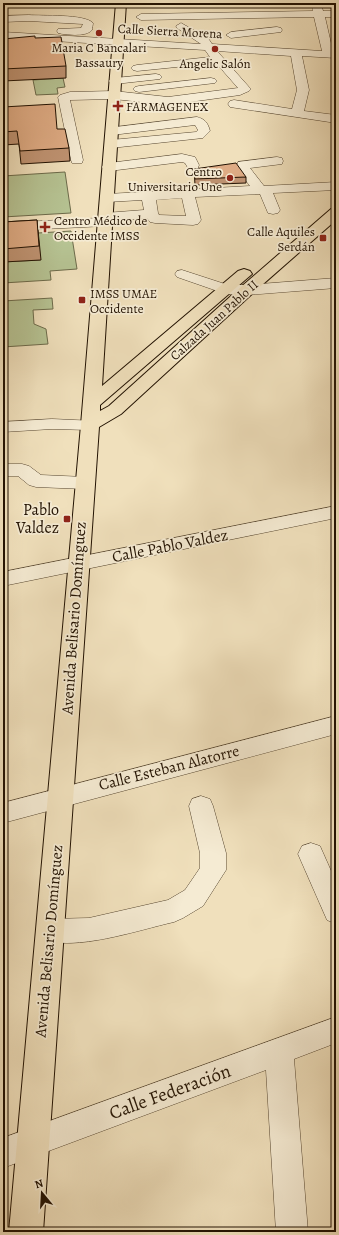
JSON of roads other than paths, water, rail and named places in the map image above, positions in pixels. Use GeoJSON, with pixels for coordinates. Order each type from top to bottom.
{"type":"FeatureCollection","features":[{"type":"Feature","properties":{"kind":"main road","name":"Avenida Belisario Domínguez"},"geometry":{"type":"LineString","coordinates":[[26,1232],[91,414],[118,42],[130,10]]}},
{"type":"Feature","properties":{"kind":"main road","name":"Calzada Juan Pablo II"},"geometry":{"type":"LineString","coordinates":[[91,414],[226,289],[335,198]]}},
{"type":"Feature","properties":{"kind":"main road","name":"Calzada Juan Pablo II"},"geometry":{"type":"LineString","coordinates":[[91,414],[115,410],[247,290],[335,198]]}},
{"type":"Feature","properties":{"kind":"street"},"geometry":{"type":"LineString","coordinates":[[224,3],[230,16],[234,49],[238,62]]}},
{"type":"Feature","properties":{"kind":"street"},"geometry":{"type":"LineString","coordinates":[[316,3],[332,55]]}},
{"type":"Feature","properties":{"kind":"street"},"geometry":{"type":"LineString","coordinates":[[130,10],[160,6]]}},
{"type":"Feature","properties":{"kind":"street"},"geometry":{"type":"LineString","coordinates":[[3,11],[24,8]]}},
{"type":"Feature","properties":{"kind":"street"},"geometry":{"type":"LineString","coordinates":[[130,10],[230,16],[336,14]]}},
{"type":"Feature","properties":{"kind":"street"},"geometry":{"type":"LineString","coordinates":[[3,19],[29,18],[83,21],[88,23],[87,29],[83,31],[36,33],[3,28]]}},
{"type":"Feature","properties":{"kind":"street"},"geometry":{"type":"LineString","coordinates":[[115,84],[140,99],[168,100],[243,91],[244,88],[209,48],[204,40],[181,26]]}},
{"type":"Feature","properties":{"kind":"street"},"geometry":{"type":"LineString","coordinates":[[232,35],[278,30]]}},
{"type":"Feature","properties":{"kind":"street","name":"Calle Sierra Morena"},"geometry":{"type":"LineString","coordinates":[[3,36],[36,33],[118,42],[332,55]]}},
{"type":"Feature","properties":{"kind":"street"},"geometry":{"type":"LineString","coordinates":[[3,43],[15,36]]}},
{"type":"Feature","properties":{"kind":"street"},"geometry":{"type":"LineString","coordinates":[[296,53],[303,90],[297,114]]}},
{"type":"Feature","properties":{"kind":"street"},"geometry":{"type":"LineString","coordinates":[[77,160],[63,99],[115,84],[222,63]]}},
{"type":"Feature","properties":{"kind":"street"},"geometry":{"type":"LineString","coordinates":[[234,104],[336,119]]}},
{"type":"Feature","properties":{"kind":"street"},"geometry":{"type":"LineString","coordinates":[[111,144],[174,137],[179,146],[184,149],[207,140],[202,124],[197,121],[112,131]]}},
{"type":"Feature","properties":{"kind":"street"},"geometry":{"type":"LineString","coordinates":[[109,167],[182,158],[190,160],[193,165]]}},
{"type":"Feature","properties":{"kind":"street"},"geometry":{"type":"LineString","coordinates":[[273,210],[263,189],[243,168],[243,165],[278,161]]}},
{"type":"Feature","properties":{"kind":"street"},"geometry":{"type":"LineString","coordinates":[[106,212],[148,195],[302,187],[320,191],[335,198]]}},
{"type":"Feature","properties":{"kind":"street"},"geometry":{"type":"LineString","coordinates":[[148,195],[151,214],[155,219],[193,221],[187,193]]}},
{"type":"Feature","properties":{"kind":"street"},"geometry":{"type":"LineString","coordinates":[[3,228],[106,212],[151,214]]}},
{"type":"Feature","properties":{"kind":"street"},"geometry":{"type":"LineString","coordinates":[[182,274],[226,289],[247,290],[336,283]]}},
{"type":"Feature","properties":{"kind":"street"},"geometry":{"type":"LineString","coordinates":[[3,427],[52,424],[91,414]]}},
{"type":"Feature","properties":{"kind":"street"},"geometry":{"type":"LineString","coordinates":[[3,470],[22,470],[36,481],[85,483]]}},
{"type":"Feature","properties":{"kind":"street","name":"Calle Pablo Valdez"},"geometry":{"type":"LineString","coordinates":[[3,579],[336,512]]}},
{"type":"Feature","properties":{"kind":"street","name":"Calle Esteban Alatorre"},"geometry":{"type":"LineString","coordinates":[[3,813],[61,796],[336,726]]}},
{"type":"Feature","properties":{"kind":"street"},"geometry":{"type":"LineString","coordinates":[[50,931],[89,930],[174,910],[194,898],[213,870],[213,853],[201,806]]}},
{"type":"Feature","properties":{"kind":"street"},"geometry":{"type":"LineString","coordinates":[[311,854],[336,912]]}},
{"type":"Feature","properties":{"kind":"street","name":"Calle Federación"},"geometry":{"type":"LineString","coordinates":[[3,1153],[336,1030]]}},
{"type":"Feature","properties":{"kind":"street"},"geometry":{"type":"LineString","coordinates":[[279,1051],[292,1232]]}},
{"type":"Feature","properties":{"kind":"place","name":"Maria C Bancalari Bassaury"},"geometry":{"type":"Point","coordinates":[99,33]}},
{"type":"Feature","properties":{"kind":"place","name":"Angelic Salón"},"geometry":{"type":"Point","coordinates":[215,49]}},
{"type":"Feature","properties":{"kind":"place","name":"FARMAGENEX"},"geometry":{"type":"Point","coordinates":[118,106]}},
{"type":"Feature","properties":{"kind":"place","name":"Centro Universitario Une"},"geometry":{"type":"Point","coordinates":[230,178]}},
{"type":"Feature","properties":{"kind":"place","name":"Centro Médico de Occidente IMSS"},"geometry":{"type":"Point","coordinates":[45,227]}},
{"type":"Feature","properties":{"kind":"place","name":"Calle Aquiles Serdán"},"geometry":{"type":"Point","coordinates":[323,238]}},
{"type":"Feature","properties":{"kind":"place","name":"IMSS UMAE Occidente"},"geometry":{"type":"Point","coordinates":[82,300]}},
{"type":"Feature","properties":{"kind":"place","name":"Pablo Valdez"},"geometry":{"type":"Point","coordinates":[67,519]}}]}
